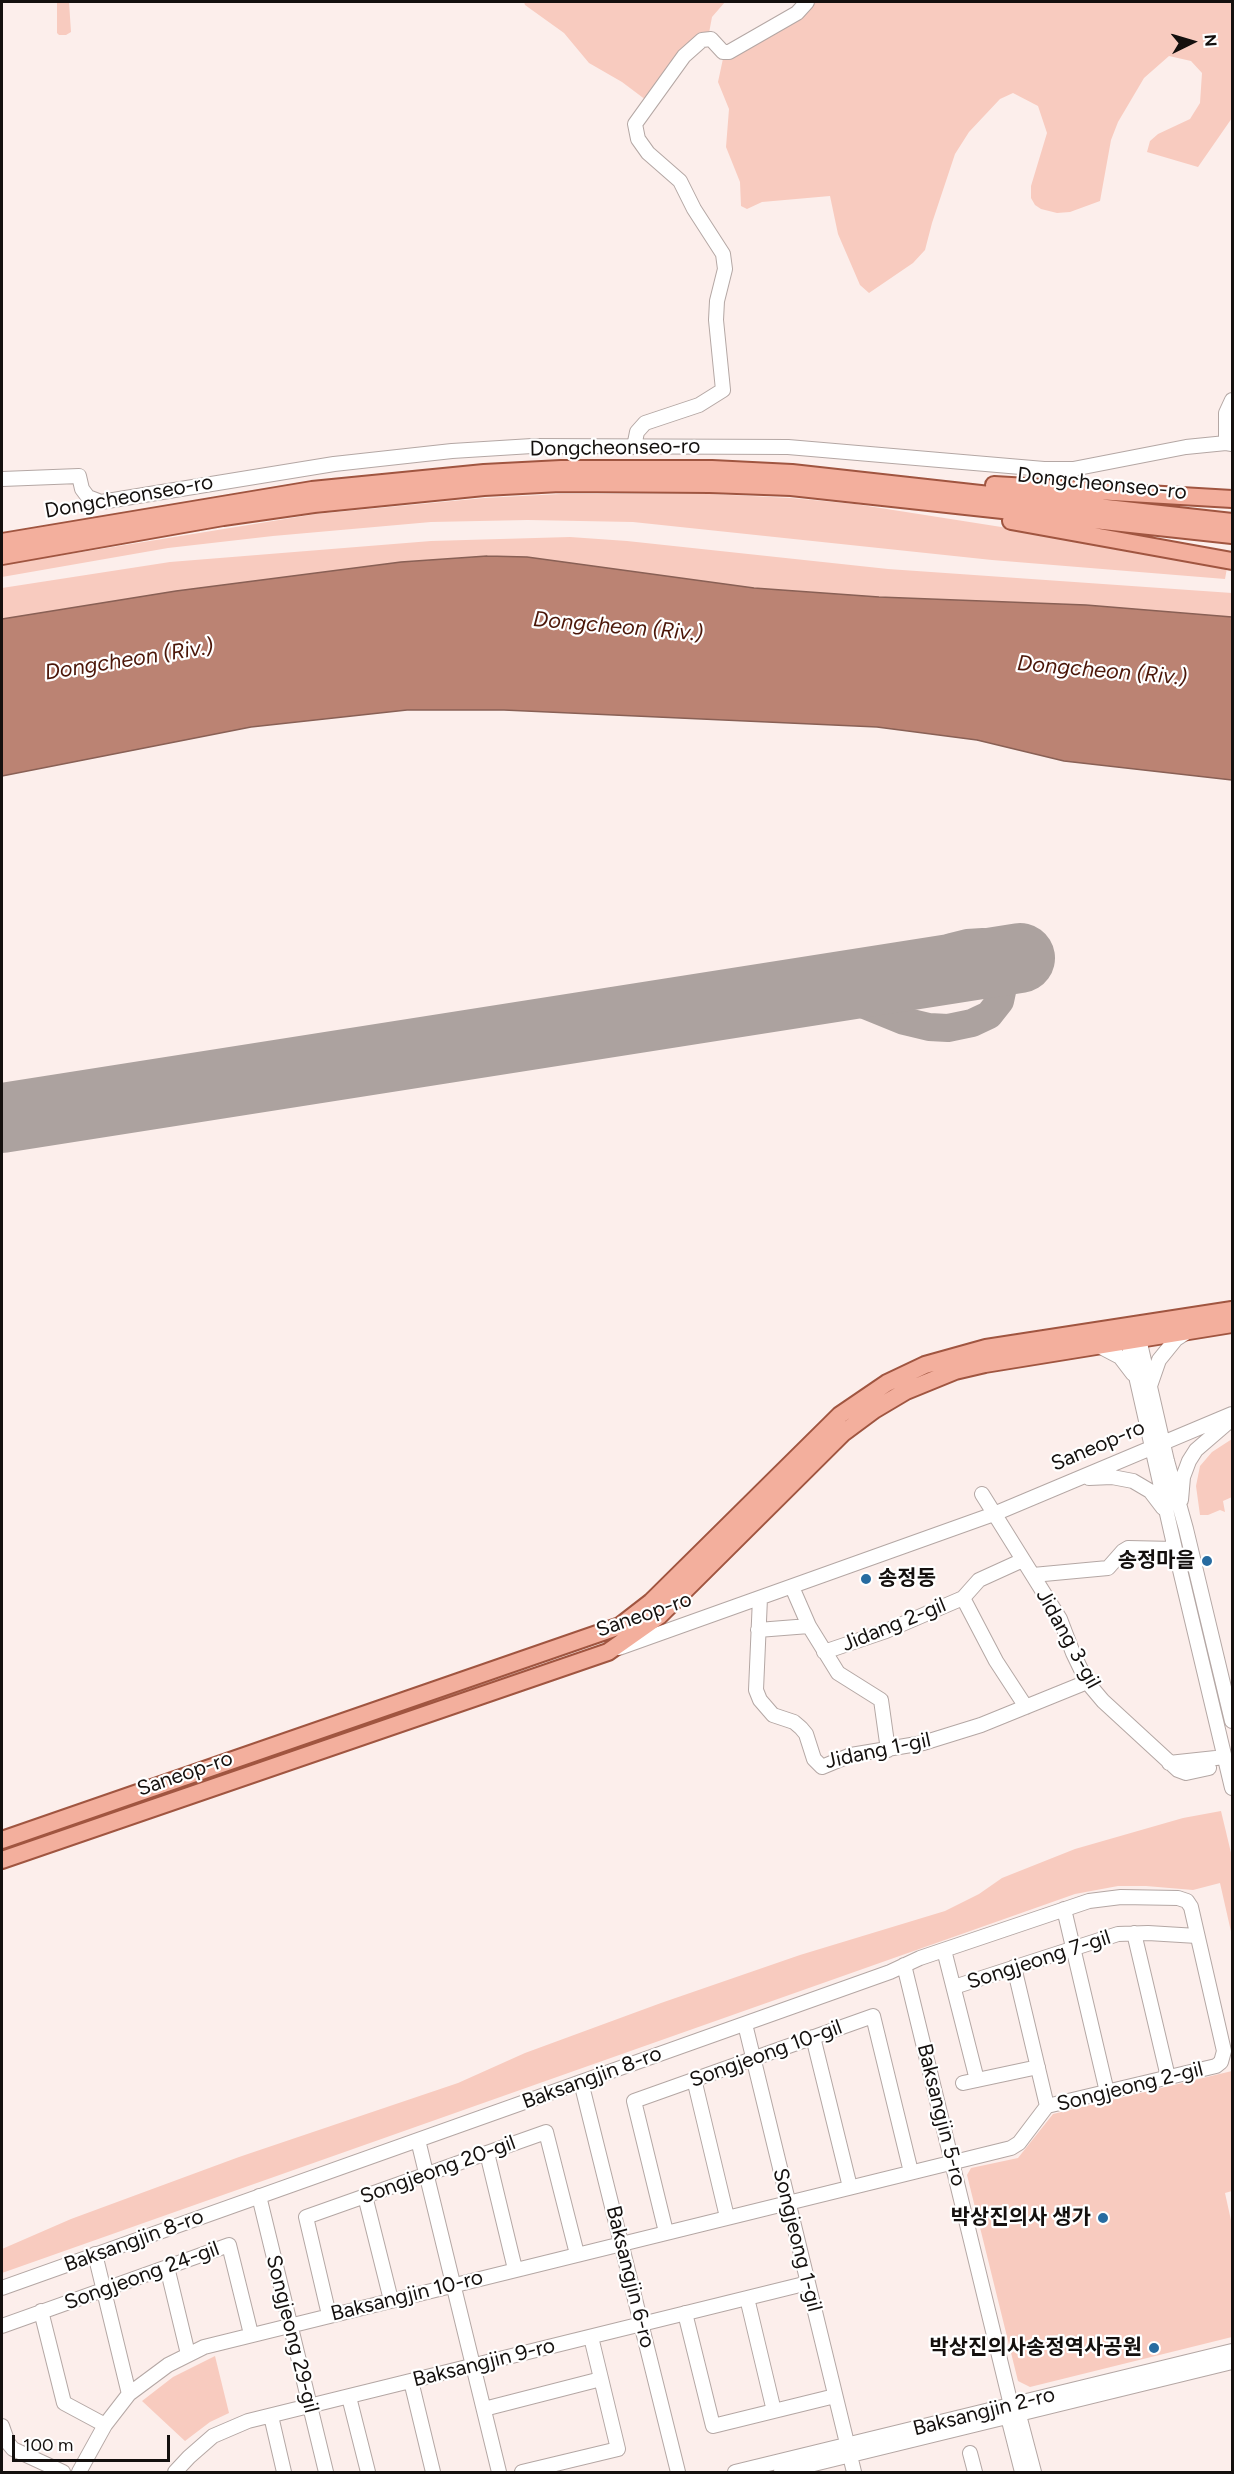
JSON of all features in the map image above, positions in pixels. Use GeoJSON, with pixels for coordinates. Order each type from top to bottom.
{"type":"FeatureCollection","features":[{"type":"Feature","properties":{"kind":"main road","name":"Dongcheonseo-ro"},"geometry":{"type":"LineString","coordinates":[[2,542],[312,490],[484,473],[561,469],[712,469],[1233,535]]}},
{"type":"Feature","properties":{"kind":"main road","name":"Dongcheonseo-ro"},"geometry":{"type":"LineString","coordinates":[[2,556],[223,517],[314,504],[484,487],[560,483],[855,486],[1233,522]]}},
{"type":"Feature","properties":{"kind":"main road"},"geometry":{"type":"LineString","coordinates":[[855,486],[1048,487],[1233,499]]}},
{"type":"Feature","properties":{"kind":"main road"},"geometry":{"type":"LineString","coordinates":[[855,486],[1233,561]]}},
{"type":"Feature","properties":{"kind":"main road"},"geometry":{"type":"LineString","coordinates":[[608,1652],[659,1616],[843,1433],[874,1410],[906,1391],[955,1371],[1099,1346],[1132,1333],[1233,1310]]}},
{"type":"Feature","properties":{"kind":"main road"},"geometry":{"type":"LineString","coordinates":[[1132,1333],[1187,1331],[1233,1324]]}},
{"type":"Feature","properties":{"kind":"main road","name":"Saneop-ro"},"geometry":{"type":"LineString","coordinates":[[2,1839],[620,1626],[651,1602],[840,1415],[887,1383],[925,1365],[986,1348],[1132,1333]]}},
{"type":"Feature","properties":{"kind":"main road","name":"Saneop-ro"},"geometry":{"type":"LineString","coordinates":[[2,1862],[608,1652]]}},
{"type":"Feature","properties":{"kind":"street"},"geometry":{"type":"LineString","coordinates":[[634,447],[637,432],[645,423],[699,405],[723,390],[716,310],[725,269],[723,254],[694,209],[680,181],[672,171],[648,153],[638,139],[635,124],[684,56],[702,40],[711,39],[724,52],[729,52],[797,13],[807,2]]}},
{"type":"Feature","properties":{"kind":"street"},"geometry":{"type":"LineString","coordinates":[[2,479],[79,476],[82,489],[88,497],[101,501],[334,464],[452,451],[532,446],[788,447],[1063,469],[1186,447],[1229,443],[1226,413],[1233,400]]}},
{"type":"Feature","properties":{"kind":"street"},"geometry":{"type":"LineString","coordinates":[[1144,1385],[1159,1360],[1176,1339],[1187,1331]]}},
{"type":"Feature","properties":{"kind":"street"},"geometry":{"type":"LineString","coordinates":[[1132,1333],[1158,1446],[1181,1511],[1233,1721]]}},
{"type":"Feature","properties":{"kind":"street"},"geometry":{"type":"LineString","coordinates":[[1099,1346],[1120,1357],[1144,1385]]}},
{"type":"Feature","properties":{"kind":"street","name":"Saneop-ro"},"geometry":{"type":"LineString","coordinates":[[608,1652],[994,1514],[1233,1414]]}},
{"type":"Feature","properties":{"kind":"street"},"geometry":{"type":"LineString","coordinates":[[1181,1511],[1183,1477],[1189,1461],[1196,1450],[1233,1419]]}},
{"type":"Feature","properties":{"kind":"street"},"geometry":{"type":"LineString","coordinates":[[1158,1446],[1167,1517],[1233,1788]]}},
{"type":"Feature","properties":{"kind":"street"},"geometry":{"type":"LineString","coordinates":[[1078,1479],[1112,1478],[1133,1481],[1150,1491],[1167,1517]]}},
{"type":"Feature","properties":{"kind":"street","name":"Jidang 3-gil"},"geometry":{"type":"LineString","coordinates":[[982,1494],[1060,1619],[1087,1682],[1104,1701],[1178,1770],[1186,1773],[1209,1768]]}},
{"type":"Feature","properties":{"kind":"street"},"geometry":{"type":"LineString","coordinates":[[1033,1575],[1108,1569],[1128,1548],[1175,1549]]}},
{"type":"Feature","properties":{"kind":"street","name":"Jidang 2-gil"},"geometry":{"type":"LineString","coordinates":[[824,1652],[886,1631],[963,1598],[979,1580],[1023,1560]]}},
{"type":"Feature","properties":{"kind":"street","name":"Jidang 2-gil"},"geometry":{"type":"LineString","coordinates":[[792,1587],[809,1626],[838,1673],[881,1700],[888,1750]]}},
{"type":"Feature","properties":{"kind":"street","name":"Jidang 1-gil"},"geometry":{"type":"LineString","coordinates":[[760,1598],[756,1690],[760,1700],[773,1715],[794,1722],[801,1728],[819,1766],[822,1767],[851,1755],[924,1743],[1026,1707],[1087,1682]]}},
{"type":"Feature","properties":{"kind":"street","name":"Jidang 2-gil"},"geometry":{"type":"LineString","coordinates":[[963,1598],[996,1660],[1026,1707]]}},
{"type":"Feature","properties":{"kind":"street"},"geometry":{"type":"LineString","coordinates":[[758,1630],[809,1626]]}},
{"type":"Feature","properties":{"kind":"street"},"geometry":{"type":"LineString","coordinates":[[1169,1763],[1225,1756]]}},
{"type":"Feature","properties":{"kind":"street","name":"Baksangjin 8-ro"},"geometry":{"type":"LineString","coordinates":[[2,2288],[1064,1909],[1107,1898],[1142,1896],[1178,1898],[1187,1901]]}},
{"type":"Feature","properties":{"kind":"street","name":"Songjeong 2-gil"},"geometry":{"type":"LineString","coordinates":[[788,2202],[1011,2148],[1019,2144],[1047,2106],[1216,2066],[1224,2057],[1191,1907],[1187,1901]]}},
{"type":"Feature","properties":{"kind":"street"},"geometry":{"type":"LineString","coordinates":[[1064,1909],[1107,2092]]}},
{"type":"Feature","properties":{"kind":"street"},"geometry":{"type":"LineString","coordinates":[[1134,1933],[1168,2077]]}},
{"type":"Feature","properties":{"kind":"street","name":"Songjeong 7-gil"},"geometry":{"type":"LineString","coordinates":[[954,1987],[1102,1938],[1134,1933],[1197,1936]]}},
{"type":"Feature","properties":{"kind":"street"},"geometry":{"type":"LineString","coordinates":[[944,1950],[954,1987],[970,2081],[1038,2067]]}},
{"type":"Feature","properties":{"kind":"street","name":"Baksangjin 5-ro"},"geometry":{"type":"LineString","coordinates":[[904,1965],[1013,2412]]}},
{"type":"Feature","properties":{"kind":"street"},"geometry":{"type":"LineString","coordinates":[[1014,1967],[1047,2106]]}},
{"type":"Feature","properties":{"kind":"street","name":"Songjeong 10-gil"},"geometry":{"type":"LineString","coordinates":[[666,2232],[634,2101],[873,2016],[911,2172]]}},
{"type":"Feature","properties":{"kind":"street","name":"Songjeong 1-gil"},"geometry":{"type":"LineString","coordinates":[[745,2024],[854,2472]]}},
{"type":"Feature","properties":{"kind":"street"},"geometry":{"type":"LineString","coordinates":[[813,2037],[850,2187]]}},
{"type":"Feature","properties":{"kind":"street"},"geometry":{"type":"LineString","coordinates":[[694,2079],[728,2217]]}},
{"type":"Feature","properties":{"kind":"street","name":"Baksangjin 6-ro"},"geometry":{"type":"LineString","coordinates":[[581,2082],[678,2472]]}},
{"type":"Feature","properties":{"kind":"street","name":"Songjeong 20-gil"},"geometry":{"type":"LineString","coordinates":[[329,2315],[306,2217],[546,2132],[577,2254]]}},
{"type":"Feature","properties":{"kind":"street"},"geometry":{"type":"LineString","coordinates":[[418,2140],[499,2472]]}},
{"type":"Feature","properties":{"kind":"street"},"geometry":{"type":"LineString","coordinates":[[487,2153],[515,2269]]}},
{"type":"Feature","properties":{"kind":"street","name":"Songjeong 29-gil"},"geometry":{"type":"LineString","coordinates":[[259,2196],[326,2472]]}},
{"type":"Feature","properties":{"kind":"street"},"geometry":{"type":"LineString","coordinates":[[365,2196],[391,2300]]}},
{"type":"Feature","properties":{"kind":"street","name":"Baksangjin 10-ro"},"geometry":{"type":"LineString","coordinates":[[79,2472],[105,2425],[129,2394],[154,2374],[188,2354],[290,2324],[788,2202]]}},
{"type":"Feature","properties":{"kind":"street","name":"Songjeong 24-gil"},"geometry":{"type":"LineString","coordinates":[[2,2326],[229,2245],[251,2334]]}},
{"type":"Feature","properties":{"kind":"street"},"geometry":{"type":"LineString","coordinates":[[95,2254],[129,2394]]}},
{"type":"Feature","properties":{"kind":"street"},"geometry":{"type":"LineString","coordinates":[[167,2267],[188,2354]]}},
{"type":"Feature","properties":{"kind":"street","name":"Baksangjin 9-ro"},"geometry":{"type":"LineString","coordinates":[[175,2472],[200,2446],[230,2427],[808,2283]]}},
{"type":"Feature","properties":{"kind":"street"},"geometry":{"type":"LineString","coordinates":[[747,2298],[774,2411]]}},
{"type":"Feature","properties":{"kind":"street"},"geometry":{"type":"LineString","coordinates":[[41,2311],[64,2403],[105,2425]]}},
{"type":"Feature","properties":{"kind":"street"},"geometry":{"type":"LineString","coordinates":[[685,2313],[713,2426],[835,2396]]}},
{"type":"Feature","properties":{"kind":"street"},"geometry":{"type":"LineString","coordinates":[[522,2472],[618,2449],[591,2337]]}},
{"type":"Feature","properties":{"kind":"street","name":"Baksangjin 2-ro"},"geometry":{"type":"LineString","coordinates":[[1013,2412],[1233,2351]]}},
{"type":"Feature","properties":{"kind":"street","name":"Baksangjin 2-ro"},"geometry":{"type":"LineString","coordinates":[[735,2472],[849,2450],[1233,2362]]}},
{"type":"Feature","properties":{"kind":"street"},"geometry":{"type":"LineString","coordinates":[[484,2409],[601,2379]]}},
{"type":"Feature","properties":{"kind":"street"},"geometry":{"type":"LineString","coordinates":[[411,2381],[433,2472]]}},
{"type":"Feature","properties":{"kind":"street"},"geometry":{"type":"LineString","coordinates":[[349,2397],[368,2472]]}},
{"type":"Feature","properties":{"kind":"street"},"geometry":{"type":"LineString","coordinates":[[1013,2412],[1022,2472]]}},
{"type":"Feature","properties":{"kind":"street"},"geometry":{"type":"LineString","coordinates":[[1013,2412],[1034,2472]]}},
{"type":"Feature","properties":{"kind":"street"},"geometry":{"type":"LineString","coordinates":[[271,2416],[284,2472]]}},
{"type":"Feature","properties":{"kind":"street"},"geometry":{"type":"LineString","coordinates":[[2,2426],[8,2443],[13,2449],[63,2472]]}},
{"type":"Feature","properties":{"kind":"street","name":"Baksangjin 2-ro"},"geometry":{"type":"LineString","coordinates":[[781,2472],[849,2450]]}},
{"type":"Feature","properties":{"kind":"street"},"geometry":{"type":"LineString","coordinates":[[970,2453],[975,2472]]}},
{"type":"Feature","properties":{"kind":"shaded area"},"geometry":{"type":"Polygon","coordinates":[[[57,2],[69,2],[71,32],[66,35],[57,33],[57,2]]]}},
{"type":"Feature","properties":{"kind":"shaded area"},"geometry":{"type":"Polygon","coordinates":[[[524,2],[725,2],[712,17],[709,33],[646,100],[622,82],[589,63],[564,33],[524,2]]]}},
{"type":"Feature","properties":{"kind":"shaded area"},"geometry":{"type":"Polygon","coordinates":[[[810,2],[1232,2],[1232,118],[1198,167],[1147,152],[1150,141],[1158,134],[1190,119],[1200,103],[1202,73],[1191,61],[1169,56],[1144,78],[1118,122],[1111,140],[1100,201],[1070,212],[1057,213],[1041,209],[1031,198],[1031,186],[1047,133],[1038,106],[1013,93],[1000,99],[969,132],[955,154],[925,250],[913,263],[869,293],[860,285],[838,234],[830,196],[762,202],[747,209],[741,206],[740,182],[726,147],[729,109],[718,82],[724,54],[810,2]]]}},
{"type":"Feature","properties":{"kind":"shaded area"},"geometry":{"type":"Polygon","coordinates":[[[560,494],[710,494],[855,504],[1084,540],[1227,568],[1225,579],[992,560],[633,522],[528,520],[431,522],[273,536],[168,548],[2,577],[2,565],[316,514],[484,498],[560,494]]]}},
{"type":"Feature","properties":{"kind":"shaded area"},"geometry":{"type":"Polygon","coordinates":[[[570,537],[888,569],[1232,593],[1232,617],[1086,605],[879,597],[754,588],[527,557],[488,556],[401,562],[176,591],[2,619],[2,588],[170,562],[431,541],[570,537]]]}},
{"type":"Feature","properties":{"kind":"shaded area"},"geometry":{"type":"Polygon","coordinates":[[[1232,1439],[1232,1497],[1223,1501],[1225,1512],[1220,1510],[1208,1515],[1200,1515],[1196,1486],[1200,1466],[1212,1452],[1232,1439]]]}},
{"type":"Feature","properties":{"kind":"shaded area"},"geometry":{"type":"Polygon","coordinates":[[[1221,1811],[1232,1857],[1232,1936],[1220,1883],[1193,1890],[1118,1886],[1075,1894],[2,2273],[2,2249],[71,2219],[239,2157],[458,2083],[525,2053],[661,2003],[800,1955],[945,1911],[979,1894],[1002,1878],[1075,1849],[1183,1818],[1221,1811]]]}},
{"type":"Feature","properties":{"kind":"shaded area"},"geometry":{"type":"Polygon","coordinates":[[[1232,2071],[1232,2191],[1225,2193],[1232,2225],[1232,2337],[1030,2387],[1018,2381],[967,2175],[971,2168],[1018,2158],[1053,2114],[1232,2071]]]}},
{"type":"Feature","properties":{"kind":"shaded area"},"geometry":{"type":"Polygon","coordinates":[[[215,2356],[229,2413],[210,2422],[185,2441],[142,2401],[173,2377],[215,2356]]]}},
{"type":"Feature","properties":{"kind":"water","name":"Dongcheon (Riv.)"},"geometry":{"type":"Polygon","coordinates":[[[487,556],[527,557],[754,588],[879,597],[1086,605],[1232,617],[1232,780],[1064,761],[977,740],[877,727],[504,710],[407,710],[251,727],[2,776],[2,619],[176,591],[401,562],[487,556]]]}},
{"type":"Feature","properties":{"kind":"taxiway"},"geometry":{"type":"LineString","coordinates":[[795,994],[824,992],[845,997],[904,1021],[929,1027],[948,1028],[972,1023],[989,1015],[1000,1001],[1006,973],[997,949],[983,942],[967,943],[951,947],[917,965],[865,983]]}},
{"type":"Feature","properties":{"kind":"runway"},"geometry":{"type":"LineString","coordinates":[[2,1118],[1020,958]]}},
{"type":"Feature","properties":{"kind":"place","name":"송정마을"},"geometry":{"type":"Point","coordinates":[1207,1561]}},
{"type":"Feature","properties":{"kind":"place","name":"송정동"},"geometry":{"type":"Point","coordinates":[866,1579]}},
{"type":"Feature","properties":{"kind":"place","name":"박상진의사 생가"},"geometry":{"type":"Point","coordinates":[1103,2218]}},
{"type":"Feature","properties":{"kind":"place","name":"박상진의사송정역사공원"},"geometry":{"type":"Point","coordinates":[1154,2348]}}]}
